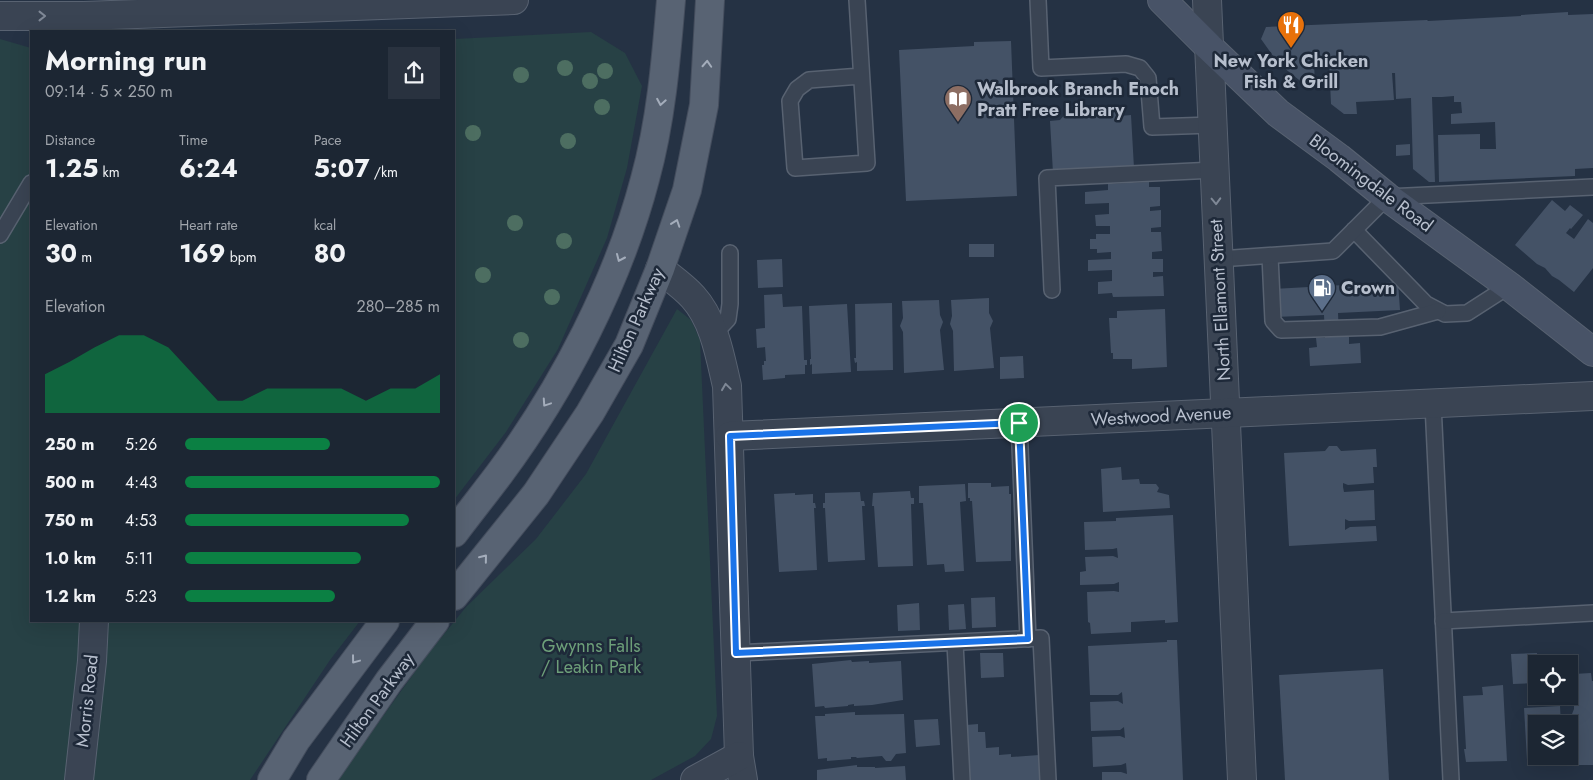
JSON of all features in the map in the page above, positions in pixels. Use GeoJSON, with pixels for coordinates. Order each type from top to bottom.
{"type":"FeatureCollection","features":[{"type":"Feature","properties":{"kind":"main road"},"geometry":{"type":"LineString","coordinates":[[455,531],[501,472],[551,396],[592,321],[623,250],[646,179],[663,97],[671,0]]}},
{"type":"Feature","properties":{"kind":"main road","name":"Hilton Parkway"},"geometry":{"type":"LineString","coordinates":[[455,595],[536,494],[590,413],[629,345],[660,269],[687,190],[704,105],[710,0]]}},
{"type":"Feature","properties":{"kind":"main road","name":"Bloomingdale Road"},"geometry":{"type":"LineString","coordinates":[[1162,0],[1278,113],[1339,158],[1387,198],[1509,286],[1593,352]]}},
{"type":"Feature","properties":{"kind":"main road"},"geometry":{"type":"LineString","coordinates":[[272,780],[296,740],[384,622]]}},
{"type":"Feature","properties":{"kind":"main road","name":"Hilton Parkway"},"geometry":{"type":"LineString","coordinates":[[321,780],[389,681],[433,622]]}},
{"type":"Feature","properties":{"kind":"street"},"geometry":{"type":"LineString","coordinates":[[0,16],[84,16],[514,0]]}},
{"type":"Feature","properties":{"kind":"street","name":"North Ellamont Street"},"geometry":{"type":"LineString","coordinates":[[1207,0],[1242,780]]}},
{"type":"Feature","properties":{"kind":"street"},"geometry":{"type":"LineString","coordinates":[[660,269],[693,297],[707,319],[718,348],[727,386],[741,768],[695,780]]}},
{"type":"Feature","properties":{"kind":"street","name":"Westwood Avenue"},"geometry":{"type":"LineString","coordinates":[[730,436],[1593,396]]}},
{"type":"Feature","properties":{"kind":"street","name":"Morris Road"},"geometry":{"type":"LineString","coordinates":[[79,780],[92,661],[94,622]]}},
{"type":"Feature","properties":{"kind":"lane"},"geometry":{"type":"LineString","coordinates":[[857,0],[867,163],[795,168],[790,101],[797,89],[809,80],[861,76]]}},
{"type":"Feature","properties":{"kind":"lane"},"geometry":{"type":"LineString","coordinates":[[1038,0],[1041,68],[1126,64],[1140,68],[1148,78],[1152,127],[1212,125]]}},
{"type":"Feature","properties":{"kind":"lane"},"geometry":{"type":"LineString","coordinates":[[1052,290],[1047,178],[1215,170]]}},
{"type":"Feature","properties":{"kind":"lane"},"geometry":{"type":"LineString","coordinates":[[0,235],[30,185]]}},
{"type":"Feature","properties":{"kind":"lane"},"geometry":{"type":"LineString","coordinates":[[1218,260],[1333,251],[1387,198],[1593,187]]}},
{"type":"Feature","properties":{"kind":"lane"},"geometry":{"type":"LineString","coordinates":[[1354,230],[1426,304],[1445,314],[1467,313],[1509,286]]}},
{"type":"Feature","properties":{"kind":"lane"},"geometry":{"type":"LineString","coordinates":[[713,335],[728,319],[730,304],[730,253]]}},
{"type":"Feature","properties":{"kind":"lane"},"geometry":{"type":"LineString","coordinates":[[1270,256],[1273,322],[1281,330],[1380,327],[1438,310]]}},
{"type":"Feature","properties":{"kind":"lane"},"geometry":{"type":"LineString","coordinates":[[1433,404],[1451,780]]}},
{"type":"Feature","properties":{"kind":"lane"},"geometry":{"type":"LineString","coordinates":[[1019,423],[1028,639]]}},
{"type":"Feature","properties":{"kind":"lane"},"geometry":{"type":"LineString","coordinates":[[1444,621],[1593,613]]}},
{"type":"Feature","properties":{"kind":"lane"},"geometry":{"type":"LineString","coordinates":[[736,653],[1041,638],[1048,780]]}},
{"type":"Feature","properties":{"kind":"lane"},"geometry":{"type":"LineString","coordinates":[[955,642],[962,780]]}},
{"type":"Feature","properties":{"kind":"green space"},"geometry":{"type":"Polygon","coordinates":[[[591,32],[625,53],[642,86],[627,168],[607,238],[558,349],[506,432],[455,499],[455,39],[591,32]]]}},
{"type":"Feature","properties":{"kind":"green space"},"geometry":{"type":"Polygon","coordinates":[[[0,39],[30,48],[30,622],[359,622],[330,660],[250,780],[0,780],[0,39]]]}},
{"type":"Feature","properties":{"kind":"green space","name":"Gwynns Falls / Leakin Park"},"geometry":{"type":"Polygon","coordinates":[[[677,309],[691,320],[700,340],[717,716],[711,739],[695,756],[651,780],[337,780],[427,655],[466,607],[536,539],[586,474],[677,309]]]}},
{"type":"Feature","properties":{"kind":"building"},"geometry":{"type":"Polygon","coordinates":[[[1568,12],[1568,15],[1593,14],[1593,168],[1575,169],[1575,176],[1439,182],[1438,135],[1480,134],[1480,149],[1496,149],[1495,122],[1451,124],[1451,114],[1462,113],[1461,102],[1454,102],[1454,96],[1432,97],[1435,182],[1429,182],[1413,169],[1411,98],[1396,99],[1395,73],[1392,73],[1394,100],[1356,102],[1357,114],[1344,114],[1331,104],[1329,60],[1314,60],[1315,89],[1306,88],[1306,84],[1278,63],[1261,39],[1266,27],[1428,21],[1568,12]]]}},
{"type":"Feature","properties":{"kind":"building","name":"Walbrook Branch Enoch Pratt Free Library"},"geometry":{"type":"Polygon","coordinates":[[[1011,41],[1017,196],[906,201],[899,50],[974,46],[974,42],[1011,41]]]}},
{"type":"Feature","properties":{"kind":"building"},"geometry":{"type":"Polygon","coordinates":[[[1113,110],[1120,116],[1131,115],[1134,168],[1053,173],[1050,121],[1060,120],[1066,113],[1113,110]]]}},
{"type":"Feature","properties":{"kind":"building"},"geometry":{"type":"Polygon","coordinates":[[[1410,144],[1410,155],[1396,156],[1396,145],[1410,144]]]}},
{"type":"Feature","properties":{"kind":"building"},"geometry":{"type":"Polygon","coordinates":[[[1149,182],[1149,187],[1160,187],[1160,206],[1150,207],[1150,211],[1161,210],[1161,227],[1151,228],[1151,232],[1161,232],[1162,251],[1152,252],[1152,259],[1163,259],[1163,272],[1153,272],[1153,277],[1163,276],[1164,296],[1113,297],[1112,293],[1098,294],[1098,282],[1112,281],[1112,270],[1088,271],[1088,260],[1111,259],[1111,252],[1097,253],[1097,249],[1090,249],[1090,239],[1096,239],[1096,234],[1110,234],[1110,226],[1096,226],[1095,215],[1109,214],[1109,203],[1085,204],[1085,192],[1108,190],[1108,184],[1149,182]]]}},
{"type":"Feature","properties":{"kind":"building"},"geometry":{"type":"Polygon","coordinates":[[[1552,200],[1565,211],[1570,205],[1583,215],[1566,233],[1574,239],[1588,219],[1593,223],[1593,268],[1574,292],[1515,245],[1552,200]]]}},
{"type":"Feature","properties":{"kind":"building"},"geometry":{"type":"Polygon","coordinates":[[[969,244],[994,244],[994,257],[969,257],[969,244]]]}},
{"type":"Feature","properties":{"kind":"building"},"geometry":{"type":"Polygon","coordinates":[[[782,259],[783,287],[758,288],[757,260],[782,259]]]}},
{"type":"Feature","properties":{"kind":"building","name":"Crown"},"geometry":{"type":"Polygon","coordinates":[[[1398,282],[1400,310],[1338,313],[1339,337],[1349,337],[1349,344],[1360,343],[1361,363],[1310,366],[1309,348],[1317,347],[1316,338],[1325,338],[1324,315],[1275,317],[1273,289],[1398,282]]]}},
{"type":"Feature","properties":{"kind":"building"},"geometry":{"type":"Polygon","coordinates":[[[782,294],[783,307],[802,306],[804,360],[807,360],[807,365],[805,365],[805,374],[785,375],[785,378],[763,380],[762,365],[766,361],[765,347],[757,348],[756,329],[765,328],[764,295],[782,294]]]}},
{"type":"Feature","properties":{"kind":"building"},"geometry":{"type":"Polygon","coordinates":[[[989,298],[989,313],[993,321],[990,328],[994,368],[954,371],[953,331],[950,324],[952,316],[951,300],[989,298]]]}},
{"type":"Feature","properties":{"kind":"building"},"geometry":{"type":"Polygon","coordinates":[[[939,300],[940,315],[943,322],[940,330],[944,370],[904,373],[903,332],[900,326],[903,318],[902,301],[939,300]]]}},
{"type":"Feature","properties":{"kind":"building"},"geometry":{"type":"Polygon","coordinates":[[[892,303],[893,370],[857,371],[857,362],[855,363],[854,358],[856,358],[855,304],[892,303]]]}},
{"type":"Feature","properties":{"kind":"building"},"geometry":{"type":"Polygon","coordinates":[[[847,304],[851,372],[812,374],[812,364],[810,365],[809,306],[847,304]]]}},
{"type":"Feature","properties":{"kind":"building"},"geometry":{"type":"Polygon","coordinates":[[[1165,309],[1167,367],[1132,369],[1132,359],[1113,359],[1109,318],[1117,318],[1117,311],[1165,309]]]}},
{"type":"Feature","properties":{"kind":"building"},"geometry":{"type":"Polygon","coordinates":[[[1023,356],[1024,378],[1000,379],[1000,357],[1023,356]]]}},
{"type":"Feature","properties":{"kind":"building"},"geometry":{"type":"Polygon","coordinates":[[[1329,446],[1337,446],[1341,451],[1376,449],[1377,467],[1373,467],[1374,483],[1348,485],[1343,483],[1343,487],[1344,492],[1374,490],[1375,520],[1349,521],[1345,519],[1345,530],[1350,527],[1376,526],[1377,541],[1289,546],[1284,453],[1325,451],[1329,446]]]}},
{"type":"Feature","properties":{"kind":"building"},"geometry":{"type":"Polygon","coordinates":[[[1121,467],[1122,480],[1139,479],[1140,484],[1156,484],[1159,488],[1157,492],[1169,495],[1170,508],[1103,512],[1101,469],[1121,467]]]}},
{"type":"Feature","properties":{"kind":"building"},"geometry":{"type":"Polygon","coordinates":[[[968,483],[991,483],[991,487],[1009,486],[1009,494],[1011,494],[1011,561],[976,562],[972,501],[968,498],[968,483]]]}},
{"type":"Feature","properties":{"kind":"building"},"geometry":{"type":"Polygon","coordinates":[[[965,484],[966,501],[960,502],[964,571],[945,572],[944,564],[927,565],[923,503],[919,503],[919,486],[965,484]]]}},
{"type":"Feature","properties":{"kind":"building"},"geometry":{"type":"Polygon","coordinates":[[[910,491],[911,498],[914,498],[914,504],[911,504],[913,566],[878,567],[874,506],[872,506],[873,493],[910,491]]]}},
{"type":"Feature","properties":{"kind":"building"},"geometry":{"type":"Polygon","coordinates":[[[860,492],[861,501],[864,501],[865,506],[862,506],[865,560],[828,562],[825,508],[823,508],[825,493],[860,492]]]}},
{"type":"Feature","properties":{"kind":"building"},"geometry":{"type":"Polygon","coordinates":[[[795,493],[795,495],[813,494],[813,503],[815,503],[816,508],[814,508],[817,570],[779,572],[774,494],[795,493]]]}},
{"type":"Feature","properties":{"kind":"building"},"geometry":{"type":"Polygon","coordinates":[[[1173,515],[1178,622],[1165,623],[1165,620],[1131,622],[1131,632],[1091,634],[1090,623],[1088,622],[1087,592],[1119,592],[1119,582],[1114,584],[1080,585],[1080,572],[1086,571],[1085,557],[1113,556],[1118,558],[1117,548],[1085,550],[1084,522],[1116,521],[1116,518],[1173,515]]]}},
{"type":"Feature","properties":{"kind":"building"},"geometry":{"type":"Polygon","coordinates":[[[995,597],[996,627],[972,628],[971,598],[995,597]]]}},
{"type":"Feature","properties":{"kind":"building"},"geometry":{"type":"Polygon","coordinates":[[[919,603],[920,630],[898,631],[897,605],[919,603]]]}},
{"type":"Feature","properties":{"kind":"building"},"geometry":{"type":"Polygon","coordinates":[[[964,604],[966,629],[949,630],[948,605],[964,604]]]}},
{"type":"Feature","properties":{"kind":"building"},"geometry":{"type":"Polygon","coordinates":[[[1167,640],[1177,640],[1183,780],[1102,780],[1102,772],[1121,772],[1127,774],[1126,763],[1093,767],[1092,737],[1120,736],[1125,738],[1124,727],[1120,730],[1091,731],[1090,702],[1118,701],[1123,704],[1122,692],[1118,695],[1090,695],[1088,646],[1167,642],[1167,640]]]}},
{"type":"Feature","properties":{"kind":"building"},"geometry":{"type":"Polygon","coordinates":[[[980,653],[1003,653],[1004,677],[981,678],[980,653]]]}},
{"type":"Feature","properties":{"kind":"building"},"geometry":{"type":"Polygon","coordinates":[[[1537,653],[1537,655],[1528,655],[1528,683],[1513,684],[1511,654],[1537,653]]]}},
{"type":"Feature","properties":{"kind":"building"},"geometry":{"type":"Polygon","coordinates":[[[851,660],[852,662],[869,661],[869,663],[901,661],[903,700],[872,705],[854,706],[854,704],[825,708],[824,706],[815,707],[812,664],[851,660]]]}},
{"type":"Feature","properties":{"kind":"building"},"geometry":{"type":"Polygon","coordinates":[[[1383,669],[1389,780],[1285,780],[1279,675],[1383,669]]]}},
{"type":"Feature","properties":{"kind":"building"},"geometry":{"type":"Polygon","coordinates":[[[1591,673],[1593,681],[1593,765],[1578,765],[1578,715],[1572,714],[1574,705],[1578,705],[1578,674],[1591,673]]]}},
{"type":"Feature","properties":{"kind":"building"},"geometry":{"type":"Polygon","coordinates":[[[1503,685],[1507,761],[1466,762],[1463,696],[1483,695],[1482,687],[1503,685]]]}},
{"type":"Feature","properties":{"kind":"building"},"geometry":{"type":"Polygon","coordinates":[[[1560,706],[1560,715],[1528,715],[1528,760],[1527,760],[1524,708],[1560,706]]]}},
{"type":"Feature","properties":{"kind":"building"},"geometry":{"type":"Polygon","coordinates":[[[855,712],[855,715],[904,714],[906,753],[896,754],[891,761],[886,761],[882,756],[851,757],[851,759],[827,761],[827,758],[818,759],[815,716],[855,712]]]}},
{"type":"Feature","properties":{"kind":"building"},"geometry":{"type":"Polygon","coordinates":[[[938,719],[940,745],[916,747],[914,720],[938,719]]]}},
{"type":"Feature","properties":{"kind":"building"},"geometry":{"type":"Polygon","coordinates":[[[978,724],[978,732],[985,732],[986,748],[999,747],[999,755],[1011,754],[1011,757],[1039,755],[1040,780],[968,780],[966,725],[978,724]]]}},
{"type":"Feature","properties":{"kind":"building"},"geometry":{"type":"Polygon","coordinates":[[[857,765],[857,767],[875,768],[905,766],[906,780],[817,780],[817,770],[857,765]]]}},
{"type":"Feature","properties":{"kind":"place","name":"New York Chicken Fish & Grill"},"geometry":{"type":"Point","coordinates":[1291,49]}},
{"type":"Feature","properties":{"kind":"place","name":"Walbrook Branch Enoch Pratt Free Library"},"geometry":{"type":"Point","coordinates":[958,123]}},
{"type":"Feature","properties":{"kind":"place","name":"Crown"},"geometry":{"type":"Point","coordinates":[1322,312]}},
{"type":"Feature","properties":{"kind":"route"},"geometry":{"type":"LineString","coordinates":[[1019,423],[1028,639],[736,653],[730,436],[1019,423]]}}]}
